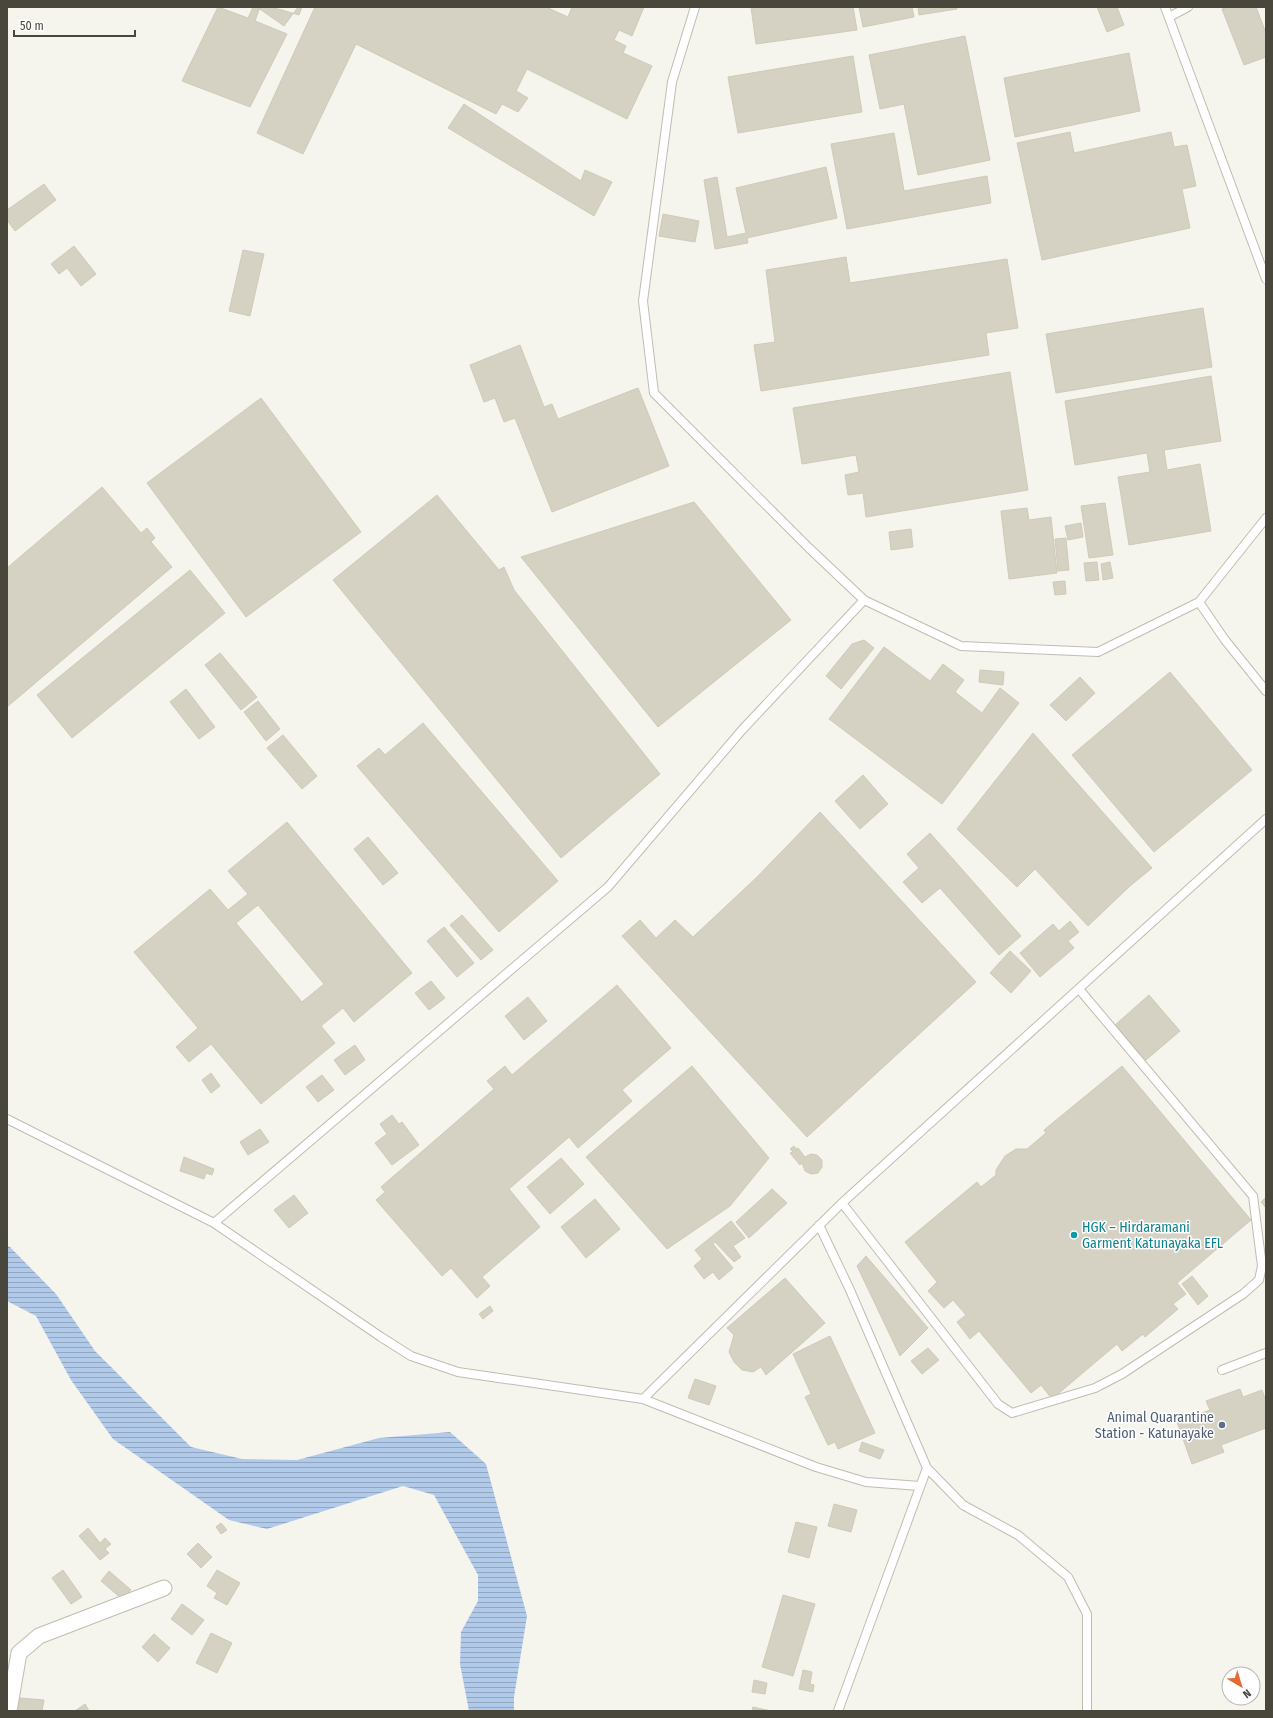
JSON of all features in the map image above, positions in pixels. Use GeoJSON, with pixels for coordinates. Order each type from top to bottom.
{"type":"FeatureCollection","features":[{"type":"Feature","properties":{"kind":"street"},"geometry":{"type":"LineString","coordinates":[[9,1711],[19,1653],[39,1636],[164,1588]]}},
{"type":"Feature","properties":{"kind":"lane"},"geometry":{"type":"LineString","coordinates":[[694,7],[672,82],[642,301],[654,393],[809,548],[864,600],[961,646],[1098,652],[1199,602],[1266,518]]}},
{"type":"Feature","properties":{"kind":"lane"},"geometry":{"type":"LineString","coordinates":[[1165,7],[1266,279]]}},
{"type":"Feature","properties":{"kind":"lane"},"geometry":{"type":"LineString","coordinates":[[1169,17],[1188,7]]}},
{"type":"Feature","properties":{"kind":"lane"},"geometry":{"type":"LineString","coordinates":[[214,1223],[608,887],[742,730],[864,600]]}},
{"type":"Feature","properties":{"kind":"lane"},"geometry":{"type":"LineString","coordinates":[[1199,602],[1225,640],[1266,691]]}},
{"type":"Feature","properties":{"kind":"lane"},"geometry":{"type":"LineString","coordinates":[[643,1399],[842,1203],[1266,819]]}},
{"type":"Feature","properties":{"kind":"lane"},"geometry":{"type":"LineString","coordinates":[[842,1203],[998,1404],[1012,1413],[1095,1388],[1122,1374],[1243,1294],[1259,1280],[1262,1266],[1253,1196],[1079,989]]}},
{"type":"Feature","properties":{"kind":"lane"},"geometry":{"type":"LineString","coordinates":[[7,1119],[214,1223],[411,1356],[458,1372],[643,1399],[816,1467],[866,1482],[920,1486]]}},
{"type":"Feature","properties":{"kind":"lane"},"geometry":{"type":"LineString","coordinates":[[819,1225],[850,1290],[927,1468],[963,1505],[1018,1536],[1068,1577],[1087,1614],[1087,1711]]}},
{"type":"Feature","properties":{"kind":"lane"},"geometry":{"type":"LineString","coordinates":[[1222,1370],[1266,1353]]}},
{"type":"Feature","properties":{"kind":"lane"},"geometry":{"type":"LineString","coordinates":[[838,1711],[927,1468]]}},
{"type":"Feature","properties":{"kind":"water"},"geometry":{"type":"Polygon","coordinates":[[[7,1246],[10,1247],[56,1294],[95,1351],[191,1447],[242,1459],[297,1460],[379,1438],[450,1432],[486,1464],[527,1616],[514,1697],[514,1711],[469,1711],[460,1664],[461,1632],[478,1601],[478,1575],[434,1495],[403,1486],[267,1529],[229,1520],[113,1439],[71,1380],[36,1316],[7,1301],[7,1246]]]}},
{"type":"Feature","properties":{"kind":"building"},"geometry":{"type":"Polygon","coordinates":[[[218,7],[248,18],[253,7],[260,7],[255,21],[287,34],[250,107],[182,81],[218,7]]]}},
{"type":"Feature","properties":{"kind":"building"},"geometry":{"type":"Polygon","coordinates":[[[257,7],[298,7],[284,26],[257,7]]]}},
{"type":"Feature","properties":{"kind":"building"},"geometry":{"type":"Polygon","coordinates":[[[271,7],[302,7],[299,15],[271,7]]]}},
{"type":"Feature","properties":{"kind":"building"},"geometry":{"type":"Polygon","coordinates":[[[315,7],[546,7],[568,17],[572,7],[644,7],[632,36],[619,30],[614,40],[626,46],[623,53],[652,66],[627,119],[527,69],[516,91],[528,98],[518,112],[502,104],[496,114],[356,44],[303,154],[257,133],[315,7]]]}},
{"type":"Feature","properties":{"kind":"building"},"geometry":{"type":"Polygon","coordinates":[[[751,7],[853,7],[857,30],[756,44],[751,7]]]}},
{"type":"Feature","properties":{"kind":"building"},"geometry":{"type":"Polygon","coordinates":[[[859,7],[912,7],[914,17],[863,27],[859,7]]]}},
{"type":"Feature","properties":{"kind":"building"},"geometry":{"type":"Polygon","coordinates":[[[918,7],[957,7],[957,9],[919,15],[918,7]]]}},
{"type":"Feature","properties":{"kind":"building"},"geometry":{"type":"Polygon","coordinates":[[[1097,7],[1117,7],[1124,25],[1107,32],[1097,7]]]}},
{"type":"Feature","properties":{"kind":"building"},"geometry":{"type":"Polygon","coordinates":[[[1229,7],[1256,7],[1266,33],[1266,57],[1244,65],[1222,9],[1229,7]]]}},
{"type":"Feature","properties":{"kind":"building"},"geometry":{"type":"Polygon","coordinates":[[[965,36],[990,160],[918,175],[904,104],[880,109],[869,55],[965,36]]]}},
{"type":"Feature","properties":{"kind":"building"},"geometry":{"type":"Polygon","coordinates":[[[1129,53],[1140,111],[1015,137],[1004,78],[1129,53]]]}},
{"type":"Feature","properties":{"kind":"building"},"geometry":{"type":"Polygon","coordinates":[[[853,56],[862,112],[738,133],[728,77],[853,56]]]}},
{"type":"Feature","properties":{"kind":"building"},"geometry":{"type":"Polygon","coordinates":[[[464,104],[581,181],[585,170],[612,182],[594,216],[448,128],[464,104]]]}},
{"type":"Feature","properties":{"kind":"building"},"geometry":{"type":"Polygon","coordinates":[[[1070,132],[1074,153],[1171,132],[1174,147],[1187,145],[1196,186],[1182,189],[1190,228],[1042,260],[1017,143],[1070,132]]]}},
{"type":"Feature","properties":{"kind":"building"},"geometry":{"type":"Polygon","coordinates":[[[894,133],[904,191],[987,176],[991,203],[847,229],[831,144],[894,133]]]}},
{"type":"Feature","properties":{"kind":"building"},"geometry":{"type":"Polygon","coordinates":[[[826,167],[837,218],[747,238],[748,243],[715,249],[704,180],[717,177],[727,237],[746,233],[736,188],[826,167]]]}},
{"type":"Feature","properties":{"kind":"building"},"geometry":{"type":"Polygon","coordinates":[[[44,184],[56,200],[15,231],[7,220],[7,210],[44,184]]]}},
{"type":"Feature","properties":{"kind":"building"},"geometry":{"type":"Polygon","coordinates":[[[663,214],[699,221],[695,242],[659,236],[663,214]]]}},
{"type":"Feature","properties":{"kind":"building"},"geometry":{"type":"Polygon","coordinates":[[[74,246],[96,274],[81,286],[67,268],[59,274],[51,264],[74,246]]]}},
{"type":"Feature","properties":{"kind":"building"},"geometry":{"type":"Polygon","coordinates":[[[243,250],[264,254],[250,316],[229,311],[243,250]]]}},
{"type":"Feature","properties":{"kind":"building"},"geometry":{"type":"Polygon","coordinates":[[[846,257],[850,283],[1007,259],[1018,328],[986,333],[989,355],[761,391],[754,345],[775,342],[766,270],[846,257]]]}},
{"type":"Feature","properties":{"kind":"building"},"geometry":{"type":"Polygon","coordinates":[[[1203,308],[1212,367],[1056,393],[1046,334],[1203,308]]]}},
{"type":"Feature","properties":{"kind":"building"},"geometry":{"type":"Polygon","coordinates":[[[520,345],[544,407],[552,404],[558,419],[638,388],[669,466],[552,512],[515,418],[504,422],[495,398],[484,402],[470,365],[520,345]]]}},
{"type":"Feature","properties":{"kind":"building"},"geometry":{"type":"Polygon","coordinates":[[[1010,372],[1028,490],[866,517],[863,493],[848,495],[845,475],[859,472],[856,455],[802,464],[793,408],[1010,372]]]}},
{"type":"Feature","properties":{"kind":"building"},"geometry":{"type":"Polygon","coordinates":[[[1211,376],[1221,441],[1164,450],[1167,470],[1200,464],[1211,531],[1129,545],[1118,477],[1150,472],[1147,453],[1075,465],[1065,401],[1211,376]]]}},
{"type":"Feature","properties":{"kind":"building"},"geometry":{"type":"Polygon","coordinates":[[[261,398],[361,532],[246,617],[147,483],[261,398]]]}},
{"type":"Feature","properties":{"kind":"building"},"geometry":{"type":"Polygon","coordinates":[[[102,487],[141,533],[147,528],[155,538],[151,542],[172,567],[7,707],[7,568],[102,487]]]}},
{"type":"Feature","properties":{"kind":"building"},"geometry":{"type":"Polygon","coordinates":[[[437,495],[499,570],[504,567],[514,590],[660,774],[561,858],[333,580],[437,495]]]}},
{"type":"Feature","properties":{"kind":"building"},"geometry":{"type":"Polygon","coordinates":[[[694,502],[791,620],[658,727],[521,557],[694,502]]]}},
{"type":"Feature","properties":{"kind":"building"},"geometry":{"type":"Polygon","coordinates":[[[1105,503],[1113,555],[1089,558],[1081,506],[1105,503]]]}},
{"type":"Feature","properties":{"kind":"building"},"geometry":{"type":"Polygon","coordinates":[[[1027,508],[1029,520],[1051,517],[1057,573],[1009,579],[1001,511],[1027,508]]]}},
{"type":"Feature","properties":{"kind":"building"},"geometry":{"type":"Polygon","coordinates":[[[1081,523],[1083,537],[1068,540],[1065,526],[1081,523]]]}},
{"type":"Feature","properties":{"kind":"building"},"geometry":{"type":"Polygon","coordinates":[[[911,529],[913,547],[891,550],[889,532],[911,529]]]}},
{"type":"Feature","properties":{"kind":"building"},"geometry":{"type":"Polygon","coordinates":[[[1066,538],[1069,570],[1058,571],[1055,539],[1066,538]]]}},
{"type":"Feature","properties":{"kind":"building"},"geometry":{"type":"Polygon","coordinates":[[[1097,562],[1099,580],[1086,581],[1084,563],[1097,562]]]}},
{"type":"Feature","properties":{"kind":"building"},"geometry":{"type":"Polygon","coordinates":[[[1110,562],[1113,578],[1103,580],[1101,564],[1110,562]]]}},
{"type":"Feature","properties":{"kind":"building"},"geometry":{"type":"Polygon","coordinates":[[[190,570],[225,613],[72,738],[37,695],[190,570]]]}},
{"type":"Feature","properties":{"kind":"building"},"geometry":{"type":"Polygon","coordinates":[[[1065,581],[1066,594],[1055,595],[1053,582],[1065,581]]]}},
{"type":"Feature","properties":{"kind":"building"},"geometry":{"type":"Polygon","coordinates":[[[864,640],[874,648],[841,689],[826,676],[852,644],[864,640]]]}},
{"type":"Feature","properties":{"kind":"building"},"geometry":{"type":"Polygon","coordinates":[[[884,647],[930,681],[943,664],[964,680],[955,692],[982,713],[1000,688],[1019,703],[942,804],[829,719],[884,647]]]}},
{"type":"Feature","properties":{"kind":"building"},"geometry":{"type":"Polygon","coordinates":[[[220,653],[257,697],[241,710],[205,665],[220,653]]]}},
{"type":"Feature","properties":{"kind":"building"},"geometry":{"type":"Polygon","coordinates":[[[980,670],[1004,672],[1003,685],[979,682],[980,670]]]}},
{"type":"Feature","properties":{"kind":"building"},"geometry":{"type":"Polygon","coordinates":[[[1170,672],[1252,770],[1154,852],[1072,755],[1170,672]]]}},
{"type":"Feature","properties":{"kind":"building"},"geometry":{"type":"Polygon","coordinates":[[[1080,677],[1095,693],[1066,721],[1050,705],[1080,677]]]}},
{"type":"Feature","properties":{"kind":"building"},"geometry":{"type":"Polygon","coordinates":[[[186,689],[215,727],[199,739],[170,702],[186,689]]]}},
{"type":"Feature","properties":{"kind":"building"},"geometry":{"type":"Polygon","coordinates":[[[258,701],[280,729],[266,741],[244,712],[258,701]]]}},
{"type":"Feature","properties":{"kind":"building"},"geometry":{"type":"Polygon","coordinates":[[[423,723],[558,881],[499,932],[357,766],[379,748],[385,755],[423,723]]]}},
{"type":"Feature","properties":{"kind":"building"},"geometry":{"type":"Polygon","coordinates":[[[1033,733],[1152,868],[1130,886],[1088,926],[1035,869],[1017,887],[957,829],[1033,733]]]}},
{"type":"Feature","properties":{"kind":"building"},"geometry":{"type":"Polygon","coordinates":[[[283,735],[317,776],[302,789],[267,748],[283,735]]]}},
{"type":"Feature","properties":{"kind":"building"},"geometry":{"type":"Polygon","coordinates":[[[863,775],[888,804],[860,829],[835,801],[863,775]]]}},
{"type":"Feature","properties":{"kind":"building"},"geometry":{"type":"Polygon","coordinates":[[[820,812],[976,982],[807,1137],[622,936],[640,920],[656,938],[675,920],[693,937],[756,878],[820,812]]]}},
{"type":"Feature","properties":{"kind":"building"},"geometry":{"type":"Polygon","coordinates":[[[287,822],[412,973],[354,1022],[343,1008],[321,1026],[335,1043],[261,1104],[211,1044],[189,1062],[176,1047],[198,1028],[134,952],[210,889],[228,910],[248,894],[228,871],[287,822]],[[258,905],[236,923],[302,1002],[324,984],[258,905]]]}},
{"type":"Feature","properties":{"kind":"building"},"geometry":{"type":"Polygon","coordinates":[[[930,833],[1021,936],[999,955],[940,888],[922,903],[903,882],[919,868],[907,854],[930,833]]]}},
{"type":"Feature","properties":{"kind":"building"},"geometry":{"type":"Polygon","coordinates":[[[368,837],[398,873],[383,885],[354,849],[368,837]]]}},
{"type":"Feature","properties":{"kind":"building"},"geometry":{"type":"Polygon","coordinates":[[[462,915],[493,950],[481,960],[450,925],[462,915]]]}},
{"type":"Feature","properties":{"kind":"building"},"geometry":{"type":"Polygon","coordinates":[[[1070,921],[1079,932],[1068,941],[1074,948],[1040,977],[1020,953],[1053,924],[1059,931],[1070,921]]]}},
{"type":"Feature","properties":{"kind":"building"},"geometry":{"type":"Polygon","coordinates":[[[444,927],[474,963],[457,977],[427,941],[444,927]]]}},
{"type":"Feature","properties":{"kind":"building"},"geometry":{"type":"Polygon","coordinates":[[[1010,951],[1031,971],[1011,993],[990,973],[1010,951]]]}},
{"type":"Feature","properties":{"kind":"building"},"geometry":{"type":"Polygon","coordinates":[[[431,981],[445,998],[429,1010],[415,993],[431,981]]]}},
{"type":"Feature","properties":{"kind":"building"},"geometry":{"type":"Polygon","coordinates":[[[617,985],[671,1048],[622,1090],[632,1101],[578,1148],[569,1137],[509,1189],[540,1227],[482,1277],[490,1286],[477,1298],[451,1268],[442,1276],[376,1200],[385,1192],[381,1187],[494,1089],[487,1081],[505,1066],[512,1075],[617,985]]]}},
{"type":"Feature","properties":{"kind":"building"},"geometry":{"type":"Polygon","coordinates":[[[1149,995],[1180,1031],[1146,1060],[1115,1025],[1149,995]]]}},
{"type":"Feature","properties":{"kind":"building"},"geometry":{"type":"Polygon","coordinates":[[[528,997],[547,1021],[524,1040],[505,1016],[528,997]]]}},
{"type":"Feature","properties":{"kind":"building"},"geometry":{"type":"Polygon","coordinates":[[[355,1045],[365,1060],[345,1075],[334,1060],[355,1045]]]}},
{"type":"Feature","properties":{"kind":"building"},"geometry":{"type":"Polygon","coordinates":[[[692,1066],[769,1158],[730,1206],[667,1249],[586,1157],[692,1066]]]}},
{"type":"Feature","properties":{"kind":"building","name":"HGK – Hirdaramani Garment Katunayaka EFL"},"geometry":{"type":"Polygon","coordinates":[[[1122,1066],[1251,1220],[1177,1283],[1186,1294],[1173,1304],[1178,1309],[1145,1337],[1143,1334],[1122,1351],[1117,1344],[1052,1399],[1041,1385],[1031,1393],[979,1331],[970,1339],[957,1322],[966,1315],[953,1300],[944,1308],[928,1291],[937,1282],[905,1242],[977,1182],[981,1187],[996,1175],[996,1170],[1005,1156],[1016,1149],[1027,1149],[1046,1133],[1044,1130],[1122,1066]]]}},
{"type":"Feature","properties":{"kind":"building"},"geometry":{"type":"Polygon","coordinates":[[[211,1073],[220,1086],[211,1093],[202,1080],[211,1073]]]}},
{"type":"Feature","properties":{"kind":"building"},"geometry":{"type":"Polygon","coordinates":[[[322,1075],[334,1090],[318,1102],[306,1087],[322,1075]]]}},
{"type":"Feature","properties":{"kind":"building"},"geometry":{"type":"Polygon","coordinates":[[[392,1115],[399,1124],[402,1122],[419,1145],[392,1165],[375,1143],[387,1134],[380,1124],[392,1115]]]}},
{"type":"Feature","properties":{"kind":"building"},"geometry":{"type":"Polygon","coordinates":[[[260,1129],[269,1142],[248,1155],[240,1142],[260,1129]]]}},
{"type":"Feature","properties":{"kind":"building"},"geometry":{"type":"Polygon","coordinates":[[[794,1146],[796,1149],[798,1148],[805,1157],[811,1154],[817,1155],[822,1160],[822,1167],[818,1173],[811,1174],[805,1171],[802,1163],[800,1165],[790,1153],[793,1152],[790,1149],[794,1146]]]}},
{"type":"Feature","properties":{"kind":"building"},"geometry":{"type":"Polygon","coordinates":[[[184,1157],[214,1169],[212,1175],[206,1173],[204,1179],[180,1171],[184,1157]]]}},
{"type":"Feature","properties":{"kind":"building"},"geometry":{"type":"Polygon","coordinates":[[[561,1158],[584,1184],[550,1214],[527,1187],[561,1158]]]}},
{"type":"Feature","properties":{"kind":"building"},"geometry":{"type":"Polygon","coordinates":[[[772,1189],[787,1203],[749,1238],[736,1222],[772,1189]]]}},
{"type":"Feature","properties":{"kind":"building"},"geometry":{"type":"Polygon","coordinates":[[[294,1195],[308,1213],[289,1228],[274,1210],[294,1195]]]}},
{"type":"Feature","properties":{"kind":"building"},"geometry":{"type":"Polygon","coordinates":[[[1266,1197],[1266,1208],[1261,1202],[1266,1197]]]}},
{"type":"Feature","properties":{"kind":"building"},"geometry":{"type":"Polygon","coordinates":[[[595,1199],[620,1229],[586,1258],[561,1227],[595,1199]]]}},
{"type":"Feature","properties":{"kind":"building"},"geometry":{"type":"Polygon","coordinates":[[[731,1221],[745,1238],[733,1246],[741,1257],[734,1262],[715,1242],[713,1244],[733,1268],[719,1280],[713,1272],[704,1279],[694,1266],[702,1259],[695,1250],[731,1221]]]}},
{"type":"Feature","properties":{"kind":"building"},"geometry":{"type":"Polygon","coordinates":[[[866,1256],[928,1328],[900,1356],[857,1266],[866,1256]]]}},
{"type":"Feature","properties":{"kind":"building"},"geometry":{"type":"Polygon","coordinates":[[[1192,1276],[1208,1296],[1198,1305],[1182,1284],[1192,1276]]]}},
{"type":"Feature","properties":{"kind":"building"},"geometry":{"type":"Polygon","coordinates":[[[785,1278],[825,1323],[766,1375],[761,1367],[753,1372],[742,1370],[734,1362],[729,1352],[734,1335],[727,1328],[785,1278]]]}},
{"type":"Feature","properties":{"kind":"building"},"geometry":{"type":"Polygon","coordinates":[[[490,1306],[493,1311],[483,1319],[479,1314],[490,1306]]]}},
{"type":"Feature","properties":{"kind":"building"},"geometry":{"type":"Polygon","coordinates":[[[830,1336],[875,1433],[838,1449],[835,1442],[828,1445],[805,1397],[811,1394],[793,1354],[830,1336]]]}},
{"type":"Feature","properties":{"kind":"building"},"geometry":{"type":"Polygon","coordinates":[[[928,1348],[939,1360],[922,1374],[911,1361],[928,1348]]]}},
{"type":"Feature","properties":{"kind":"building"},"geometry":{"type":"Polygon","coordinates":[[[695,1379],[716,1386],[709,1405],[688,1398],[695,1379]]]}},
{"type":"Feature","properties":{"kind":"building","name":"Animal Quarantine Station - Katunayake"},"geometry":{"type":"Polygon","coordinates":[[[1240,1389],[1243,1397],[1262,1390],[1266,1401],[1266,1428],[1221,1445],[1224,1452],[1192,1464],[1177,1422],[1210,1410],[1206,1401],[1240,1389]]]}},
{"type":"Feature","properties":{"kind":"building"},"geometry":{"type":"Polygon","coordinates":[[[862,1442],[884,1450],[880,1459],[859,1451],[862,1442]]]}},
{"type":"Feature","properties":{"kind":"building"},"geometry":{"type":"Polygon","coordinates":[[[834,1504],[857,1510],[851,1532],[828,1526],[834,1504]]]}},
{"type":"Feature","properties":{"kind":"building"},"geometry":{"type":"Polygon","coordinates":[[[796,1522],[817,1527],[809,1558],[788,1552],[796,1522]]]}},
{"type":"Feature","properties":{"kind":"building"},"geometry":{"type":"Polygon","coordinates":[[[221,1523],[227,1530],[221,1534],[216,1527],[221,1523]]]}},
{"type":"Feature","properties":{"kind":"building"},"geometry":{"type":"Polygon","coordinates":[[[88,1528],[100,1543],[105,1538],[111,1544],[105,1549],[109,1553],[100,1560],[79,1536],[88,1528]]]}},
{"type":"Feature","properties":{"kind":"building"},"geometry":{"type":"Polygon","coordinates":[[[198,1543],[212,1557],[201,1568],[187,1554],[198,1543]]]}},
{"type":"Feature","properties":{"kind":"building"},"geometry":{"type":"Polygon","coordinates":[[[63,1570],[82,1597],[71,1604],[52,1578],[63,1570]]]}},
{"type":"Feature","properties":{"kind":"building"},"geometry":{"type":"Polygon","coordinates":[[[217,1570],[240,1583],[227,1605],[214,1598],[217,1593],[207,1586],[217,1570]]]}},
{"type":"Feature","properties":{"kind":"building"},"geometry":{"type":"Polygon","coordinates":[[[109,1571],[131,1590],[122,1599],[101,1581],[109,1571]]]}},
{"type":"Feature","properties":{"kind":"building"},"geometry":{"type":"Polygon","coordinates":[[[783,1595],[815,1604],[793,1676],[762,1667],[783,1595]]]}},
{"type":"Feature","properties":{"kind":"building"},"geometry":{"type":"Polygon","coordinates":[[[182,1604],[204,1620],[192,1635],[171,1619],[182,1604]]]}},
{"type":"Feature","properties":{"kind":"building"},"geometry":{"type":"Polygon","coordinates":[[[211,1633],[232,1643],[217,1673],[196,1663],[211,1633]]]}},
{"type":"Feature","properties":{"kind":"building"},"geometry":{"type":"Polygon","coordinates":[[[154,1634],[170,1648],[158,1662],[142,1647],[154,1634]]]}},
{"type":"Feature","properties":{"kind":"building"},"geometry":{"type":"Polygon","coordinates":[[[803,1670],[812,1672],[810,1684],[814,1685],[813,1692],[799,1689],[803,1670]]]}},
{"type":"Feature","properties":{"kind":"building"},"geometry":{"type":"Polygon","coordinates":[[[754,1680],[767,1683],[765,1694],[752,1692],[754,1680]]]}},
{"type":"Feature","properties":{"kind":"building"},"geometry":{"type":"Polygon","coordinates":[[[20,1698],[44,1700],[42,1711],[18,1711],[20,1698]]]}},
{"type":"Feature","properties":{"kind":"building"},"geometry":{"type":"Polygon","coordinates":[[[85,1704],[89,1711],[75,1711],[85,1704]]]}},
{"type":"Feature","properties":{"kind":"building"},"geometry":{"type":"Polygon","coordinates":[[[753,1707],[771,1711],[752,1711],[753,1707]]]}},
{"type":"Feature","properties":{"kind":"place","name":"HGK – Hirdaramani Garment Katunayaka EFL"},"geometry":{"type":"Point","coordinates":[1074,1235]}},
{"type":"Feature","properties":{"kind":"place","name":"Animal Quarantine Station - Katunayake"},"geometry":{"type":"Point","coordinates":[1222,1425]}}]}
